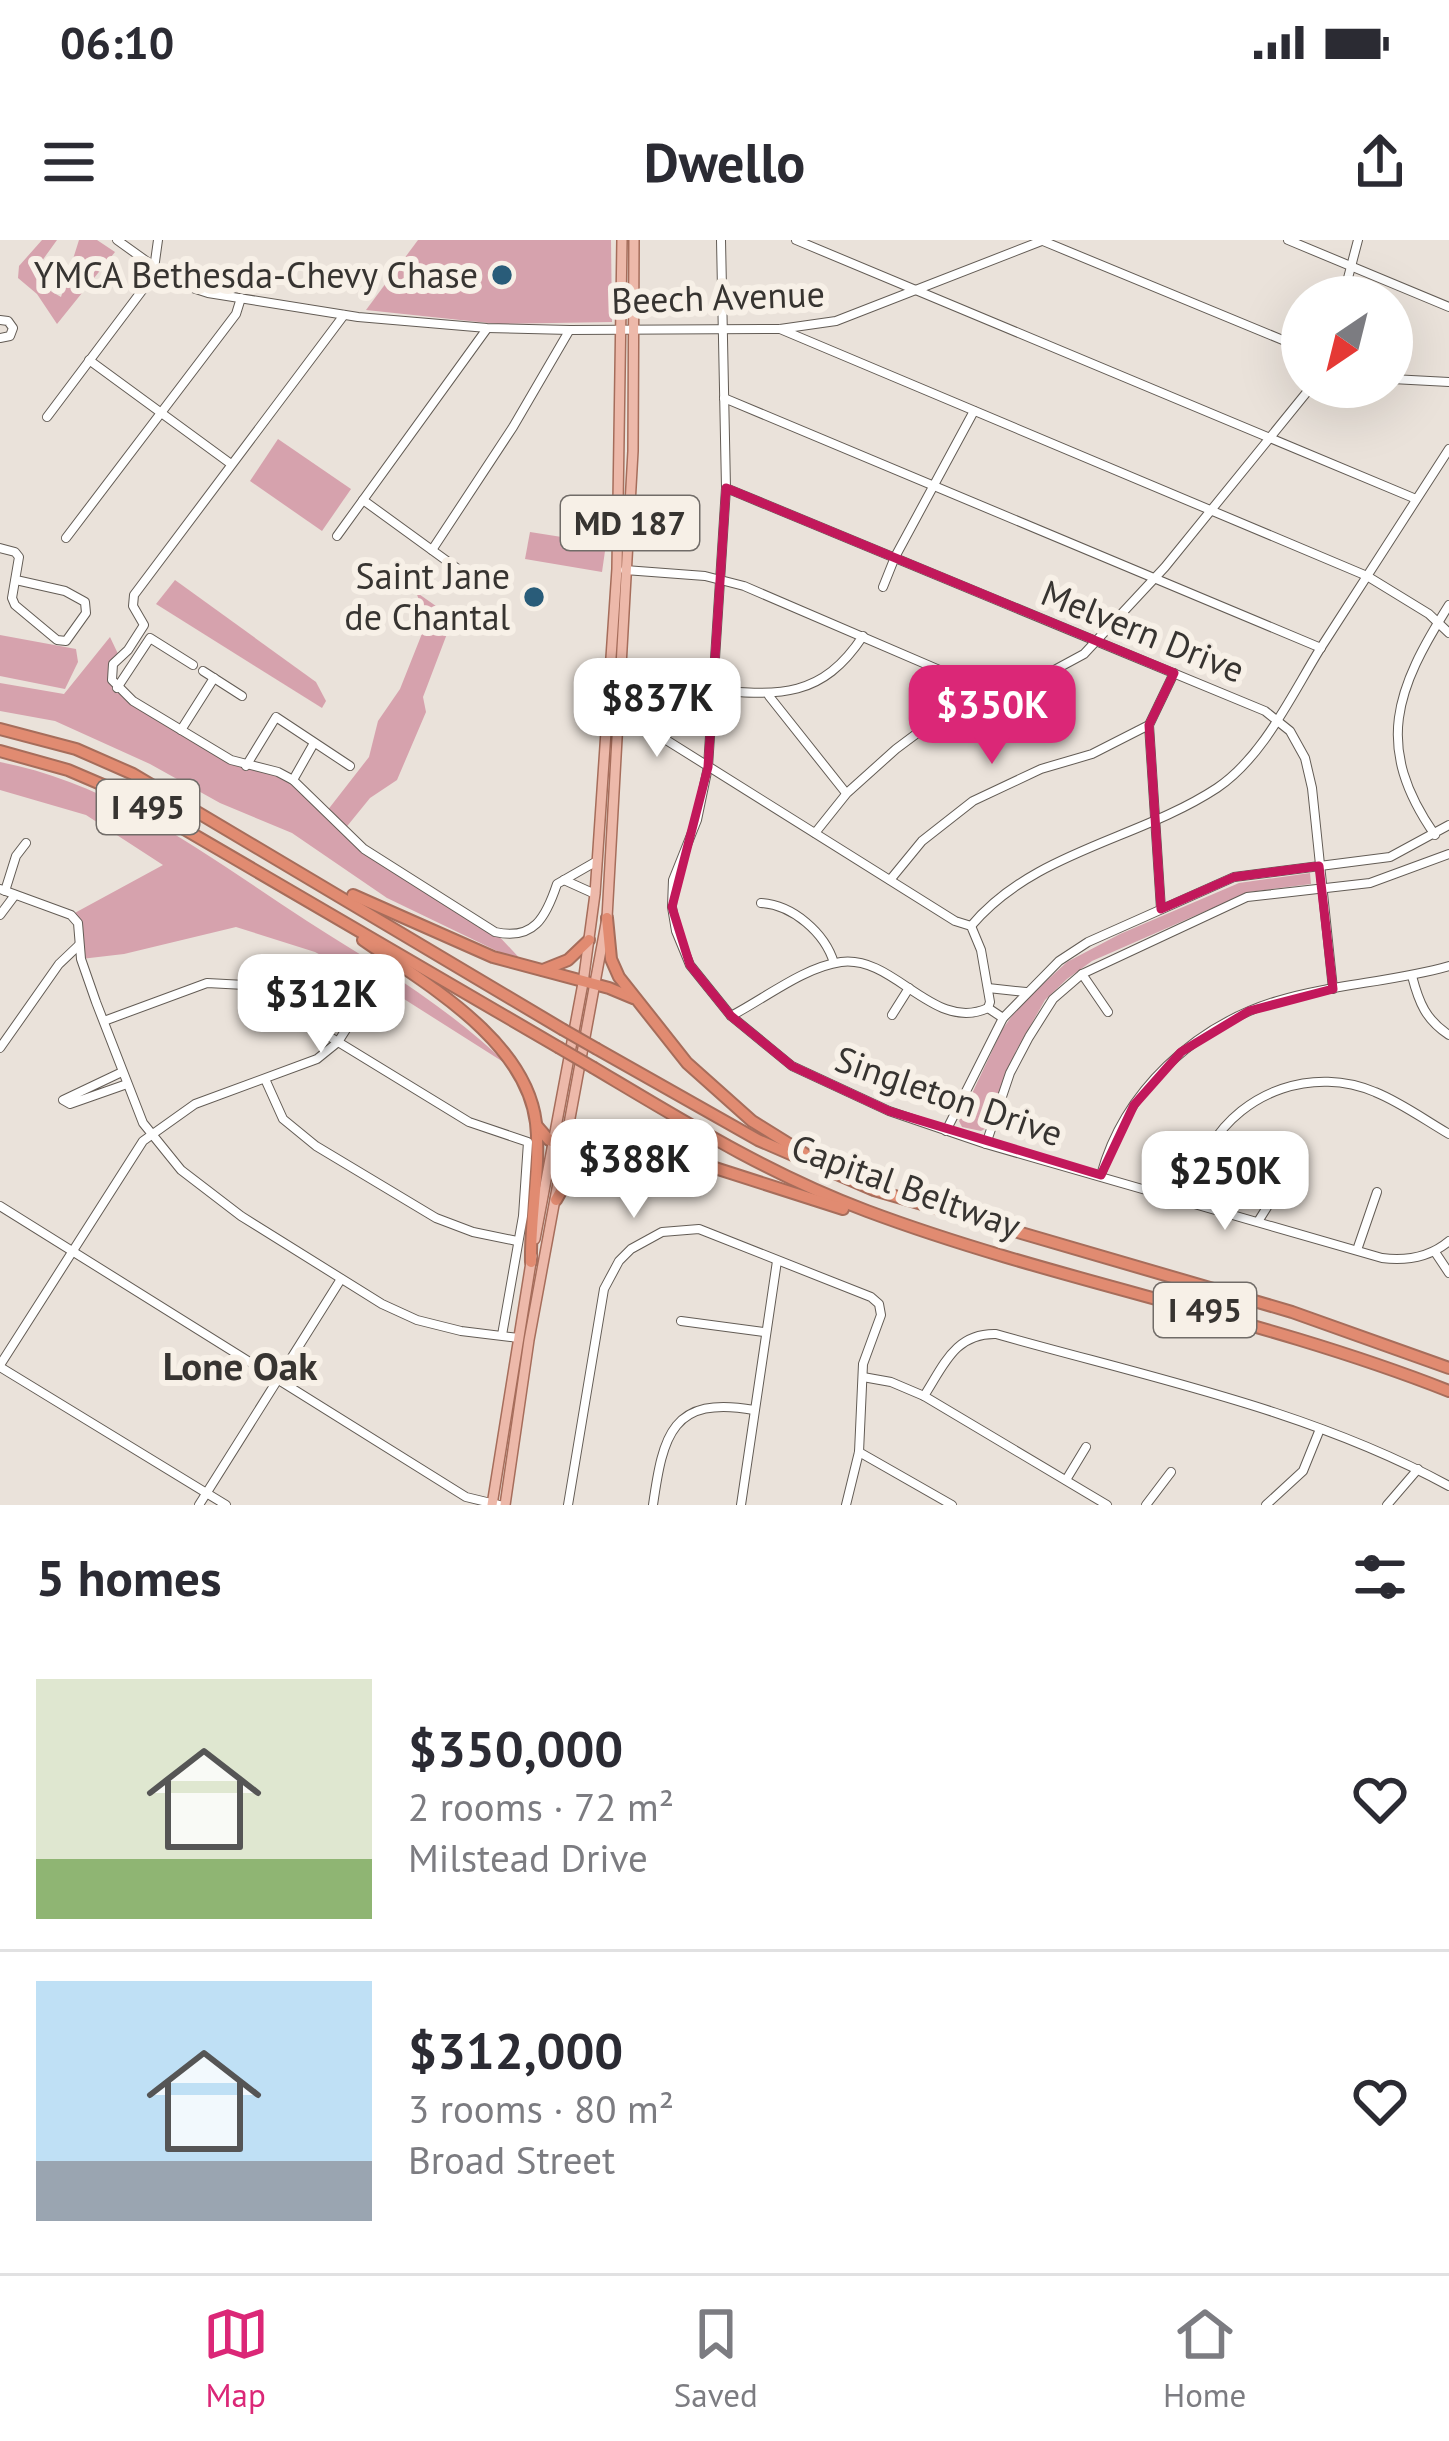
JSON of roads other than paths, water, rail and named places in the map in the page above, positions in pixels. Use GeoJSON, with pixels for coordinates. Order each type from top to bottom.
{"type":"FeatureCollection","features":[{"type":"Feature","properties":{"kind":"highway","name":"Capital Beltway"},"geometry":{"type":"LineString","coordinates":[[0,729],[76,749],[133,774],[758,1140],[874,1190],[1292,1312],[1449,1368]]}},
{"type":"Feature","properties":{"kind":"highway","name":"Capital Beltway"},"geometry":{"type":"LineString","coordinates":[[0,751],[68,770],[124,794],[707,1136],[792,1180],[956,1241],[1268,1328],[1449,1391]]}},
{"type":"Feature","properties":{"kind":"highway"},"geometry":{"type":"LineString","coordinates":[[297,868],[448,940],[636,1000]]}},
{"type":"Feature","properties":{"kind":"highway"},"geometry":{"type":"LineString","coordinates":[[286,888],[399,966],[497,1042],[520,1073],[537,1126],[531,1262]]}},
{"type":"Feature","properties":{"kind":"highway"},"geometry":{"type":"LineString","coordinates":[[607,917],[612,962],[687,1063],[734,1107],[796,1150],[874,1190]]}},
{"type":"Feature","properties":{"kind":"highway"},"geometry":{"type":"LineString","coordinates":[[536,970],[558,965],[590,940]]}},
{"type":"Feature","properties":{"kind":"highway"},"geometry":{"type":"LineString","coordinates":[[537,1126],[560,1145],[740,1174],[956,1241]]}},
{"type":"Feature","properties":{"kind":"highway"},"geometry":{"type":"LineString","coordinates":[[556,1200],[572,1172],[602,1153]]}},
{"type":"Feature","properties":{"kind":"main road","name":"MD 187"},"geometry":{"type":"LineString","coordinates":[[622,240],[629,328]]}},
{"type":"Feature","properties":{"kind":"main road","name":"MD 187"},"geometry":{"type":"LineString","coordinates":[[590,984],[623,570],[634,240]]}},
{"type":"Feature","properties":{"kind":"main road","name":"MD 187"},"geometry":{"type":"LineString","coordinates":[[497,1505],[531,1262],[607,917],[613,717]]}},
{"type":"Feature","properties":{"kind":"main road","name":"MD 187"},"geometry":{"type":"LineString","coordinates":[[523,1339],[556,1200],[560,1145]]}},
{"type":"Feature","properties":{"kind":"street","name":"Beech Avenue"},"geometry":{"type":"LineString","coordinates":[[117,240],[184,286],[242,298],[344,315],[570,330],[780,329],[830,322],[1044,240],[1281,339]]}},
{"type":"Feature","properties":{"kind":"street"},"geometry":{"type":"LineString","coordinates":[[47,417],[153,276],[158,240]]}},
{"type":"Feature","properties":{"kind":"street","name":"Singleton Drive"},"geometry":{"type":"LineString","coordinates":[[721,240],[726,488],[708,767],[698,820],[673,880],[676,931],[691,965],[731,1016],[792,1066],[946,1131],[1397,1260],[1435,1252]]}},
{"type":"Feature","properties":{"kind":"street"},"geometry":{"type":"LineString","coordinates":[[796,240],[1416,500]]}},
{"type":"Feature","properties":{"kind":"street"},"geometry":{"type":"LineString","coordinates":[[1288,240],[1449,307]]}},
{"type":"Feature","properties":{"kind":"street"},"geometry":{"type":"LineString","coordinates":[[1348,276],[1358,240]]}},
{"type":"Feature","properties":{"kind":"street"},"geometry":{"type":"LineString","coordinates":[[66,538],[236,314],[242,298]]}},
{"type":"Feature","properties":{"kind":"street"},"geometry":{"type":"LineString","coordinates":[[344,315],[134,595],[133,606],[144,625],[112,664],[112,680],[181,730],[246,766],[293,780],[364,849],[495,932],[518,936],[532,930],[546,916],[562,880],[598,860]]}},
{"type":"Feature","properties":{"kind":"street"},"geometry":{"type":"LineString","coordinates":[[0,320],[10,322],[13,331],[0,338]]}},
{"type":"Feature","properties":{"kind":"street"},"geometry":{"type":"LineString","coordinates":[[830,322],[831,351]]}},
{"type":"Feature","properties":{"kind":"street"},"geometry":{"type":"LineString","coordinates":[[337,536],[487,328]]}},
{"type":"Feature","properties":{"kind":"street"},"geometry":{"type":"LineString","coordinates":[[780,329],[1367,576],[1449,633]]}},
{"type":"Feature","properties":{"kind":"street"},"geometry":{"type":"LineString","coordinates":[[432,550],[570,330]]}},
{"type":"Feature","properties":{"kind":"street"},"geometry":{"type":"LineString","coordinates":[[89,360],[230,464]]}},
{"type":"Feature","properties":{"kind":"street"},"geometry":{"type":"LineString","coordinates":[[1413,380],[1449,382]]}},
{"type":"Feature","properties":{"kind":"street"},"geometry":{"type":"LineString","coordinates":[[724,398],[1322,647]]}},
{"type":"Feature","properties":{"kind":"street"},"geometry":{"type":"LineString","coordinates":[[815,833],[847,793],[896,749],[980,687],[1052,674],[1084,654],[1154,578],[1294,408]]}},
{"type":"Feature","properties":{"kind":"street"},"geometry":{"type":"LineString","coordinates":[[883,587],[974,411]]}},
{"type":"Feature","properties":{"kind":"street"},"geometry":{"type":"LineString","coordinates":[[971,926],[998,897],[1028,877],[1154,820],[1216,789],[1235,774],[1276,719],[1449,449]]}},
{"type":"Feature","properties":{"kind":"street","name":"Melvern Drive"},"geometry":{"type":"LineString","coordinates":[[726,488],[1174,673],[1276,719],[1291,731],[1305,758],[1312,788],[1333,989]]}},
{"type":"Feature","properties":{"kind":"street"},"geometry":{"type":"LineString","coordinates":[[363,500],[480,585]]}},
{"type":"Feature","properties":{"kind":"street"},"geometry":{"type":"LineString","coordinates":[[0,548],[19,557],[12,598],[21,614],[59,641],[68,639],[86,613],[85,602],[65,591],[16,580]]}},
{"type":"Feature","properties":{"kind":"street"},"geometry":{"type":"LineString","coordinates":[[623,570],[718,578],[980,687]]}},
{"type":"Feature","properties":{"kind":"street"},"geometry":{"type":"LineString","coordinates":[[1435,835],[1406,782],[1398,742],[1408,674],[1449,605]]}},
{"type":"Feature","properties":{"kind":"street"},"geometry":{"type":"LineString","coordinates":[[711,690],[769,695],[806,688],[848,659],[863,636]]}},
{"type":"Feature","properties":{"kind":"street"},"geometry":{"type":"LineString","coordinates":[[117,688],[150,638],[193,665]]}},
{"type":"Feature","properties":{"kind":"street"},"geometry":{"type":"LineString","coordinates":[[203,671],[242,696]]}},
{"type":"Feature","properties":{"kind":"street"},"geometry":{"type":"LineString","coordinates":[[1161,909],[1149,724],[1174,673]]}},
{"type":"Feature","properties":{"kind":"street"},"geometry":{"type":"LineString","coordinates":[[181,730],[214,678]]}},
{"type":"Feature","properties":{"kind":"street"},"geometry":{"type":"LineString","coordinates":[[769,695],[790,728],[847,793]]}},
{"type":"Feature","properties":{"kind":"street"},"geometry":{"type":"LineString","coordinates":[[246,766],[276,717],[350,766]]}},
{"type":"Feature","properties":{"kind":"street"},"geometry":{"type":"LineString","coordinates":[[613,717],[629,719],[955,921],[971,926]]}},
{"type":"Feature","properties":{"kind":"street"},"geometry":{"type":"LineString","coordinates":[[890,880],[922,841],[973,801],[1040,770],[1091,754],[1149,724]]}},
{"type":"Feature","properties":{"kind":"street"},"geometry":{"type":"LineString","coordinates":[[293,780],[314,743]]}},
{"type":"Feature","properties":{"kind":"street"},"geometry":{"type":"LineString","coordinates":[[946,1131],[1003,1018],[1059,961],[1088,942],[1234,877],[1390,857],[1449,825]]}},
{"type":"Feature","properties":{"kind":"street"},"geometry":{"type":"LineString","coordinates":[[0,915],[16,856],[26,843]]}},
{"type":"Feature","properties":{"kind":"street"},"geometry":{"type":"LineString","coordinates":[[986,1144],[1010,1073],[1029,1036],[1053,999],[1082,974],[1246,897],[1370,883],[1449,854]]}},
{"type":"Feature","properties":{"kind":"street"},"geometry":{"type":"LineString","coordinates":[[562,880],[595,894]]}},
{"type":"Feature","properties":{"kind":"street"},"geometry":{"type":"LineString","coordinates":[[6,891],[71,915],[78,923],[81,959],[127,1084],[151,1134],[202,1189],[340,1279],[417,1320],[523,1339]]}},
{"type":"Feature","properties":{"kind":"street"},"geometry":{"type":"LineString","coordinates":[[761,903],[776,905],[814,930],[830,948],[835,964]]}},
{"type":"Feature","properties":{"kind":"street"},"geometry":{"type":"LineString","coordinates":[[971,926],[981,950],[988,1008]]}},
{"type":"Feature","properties":{"kind":"street"},"geometry":{"type":"LineString","coordinates":[[0,1048],[66,955],[80,944]]}},
{"type":"Feature","properties":{"kind":"street"},"geometry":{"type":"LineString","coordinates":[[731,1016],[835,964],[872,966],[952,1012],[974,1014],[988,1008]]}},
{"type":"Feature","properties":{"kind":"street"},"geometry":{"type":"LineString","coordinates":[[1101,1175],[1134,1105],[1181,1052],[1211,1030],[1249,1011],[1449,966]]}},
{"type":"Feature","properties":{"kind":"street"},"geometry":{"type":"LineString","coordinates":[[1082,974],[1108,1012]]}},
{"type":"Feature","properties":{"kind":"street"},"geometry":{"type":"LineString","coordinates":[[1412,976],[1432,1024],[1449,1035]]}},
{"type":"Feature","properties":{"kind":"street"},"geometry":{"type":"LineString","coordinates":[[104,1021],[207,983],[229,982],[260,992],[469,1122],[528,1142],[502,1335]]}},
{"type":"Feature","properties":{"kind":"street"},"geometry":{"type":"LineString","coordinates":[[892,1015],[909,988]]}},
{"type":"Feature","properties":{"kind":"street"},"geometry":{"type":"LineString","coordinates":[[988,988],[1027,992]]}},
{"type":"Feature","properties":{"kind":"street"},"geometry":{"type":"LineString","coordinates":[[226,1505],[0,1366],[129,1158],[151,1134],[195,1104],[304,1065],[338,1042],[364,1001]]}},
{"type":"Feature","properties":{"kind":"street"},"geometry":{"type":"LineString","coordinates":[[988,1008],[1003,1018]]}},
{"type":"Feature","properties":{"kind":"street"},"geometry":{"type":"LineString","coordinates":[[122,1072],[63,1100],[70,1104],[127,1084]]}},
{"type":"Feature","properties":{"kind":"street"},"geometry":{"type":"LineString","coordinates":[[265,1079],[283,1119],[316,1146],[436,1218],[517,1241]]}},
{"type":"Feature","properties":{"kind":"street"},"geometry":{"type":"LineString","coordinates":[[1191,1201],[1208,1151],[1222,1130],[1248,1105],[1296,1084],[1343,1083],[1375,1091],[1449,1134]]}},
{"type":"Feature","properties":{"kind":"street"},"geometry":{"type":"LineString","coordinates":[[1259,1220],[1280,1187],[1302,1176]]}},
{"type":"Feature","properties":{"kind":"street"},"geometry":{"type":"LineString","coordinates":[[1357,1250],[1377,1192]]}},
{"type":"Feature","properties":{"kind":"street"},"geometry":{"type":"LineString","coordinates":[[0,1205],[466,1497],[497,1505]]}},
{"type":"Feature","properties":{"kind":"street"},"geometry":{"type":"LineString","coordinates":[[568,1505],[604,1289],[619,1261],[652,1235],[699,1229],[879,1304],[881,1315],[869,1341],[863,1378],[860,1452],[846,1505]]}},
{"type":"Feature","properties":{"kind":"street"},"geometry":{"type":"LineString","coordinates":[[1449,1241],[1435,1252],[1449,1273]]}},
{"type":"Feature","properties":{"kind":"street"},"geometry":{"type":"LineString","coordinates":[[741,1505],[777,1261]]}},
{"type":"Feature","properties":{"kind":"street"},"geometry":{"type":"LineString","coordinates":[[200,1505],[340,1279]]}},
{"type":"Feature","properties":{"kind":"street"},"geometry":{"type":"LineString","coordinates":[[681,1321],[764,1333]]}},
{"type":"Feature","properties":{"kind":"street"},"geometry":{"type":"LineString","coordinates":[[924,1396],[955,1347],[977,1334],[996,1334],[1249,1405],[1418,1469],[1449,1486]]}},
{"type":"Feature","properties":{"kind":"street"},"geometry":{"type":"LineString","coordinates":[[863,1378],[891,1382],[924,1396],[1107,1505]]}},
{"type":"Feature","properties":{"kind":"street"},"geometry":{"type":"LineString","coordinates":[[653,1505],[664,1442],[684,1416],[712,1406],[754,1410]]}},
{"type":"Feature","properties":{"kind":"street"},"geometry":{"type":"LineString","coordinates":[[1266,1505],[1303,1471],[1320,1430]]}},
{"type":"Feature","properties":{"kind":"street"},"geometry":{"type":"LineString","coordinates":[[1066,1480],[1086,1447]]}},
{"type":"Feature","properties":{"kind":"street"},"geometry":{"type":"LineString","coordinates":[[860,1452],[952,1505]]}},
{"type":"Feature","properties":{"kind":"street"},"geometry":{"type":"LineString","coordinates":[[1388,1505],[1418,1469]]}},
{"type":"Feature","properties":{"kind":"street"},"geometry":{"type":"LineString","coordinates":[[1146,1505],[1172,1472]]}},
{"type":"Feature","properties":{"kind":"place","name":"YMCA Bethesda-Chevy Chase"},"geometry":{"type":"Point","coordinates":[502,275]}},
{"type":"Feature","properties":{"kind":"place","name":"Saint Jane de Chantal"},"geometry":{"type":"Point","coordinates":[534,597]}},
{"type":"Feature","properties":{"kind":"district","name":"Lone Oak"},"geometry":{"type":"Point","coordinates":[240,1366]}}]}
